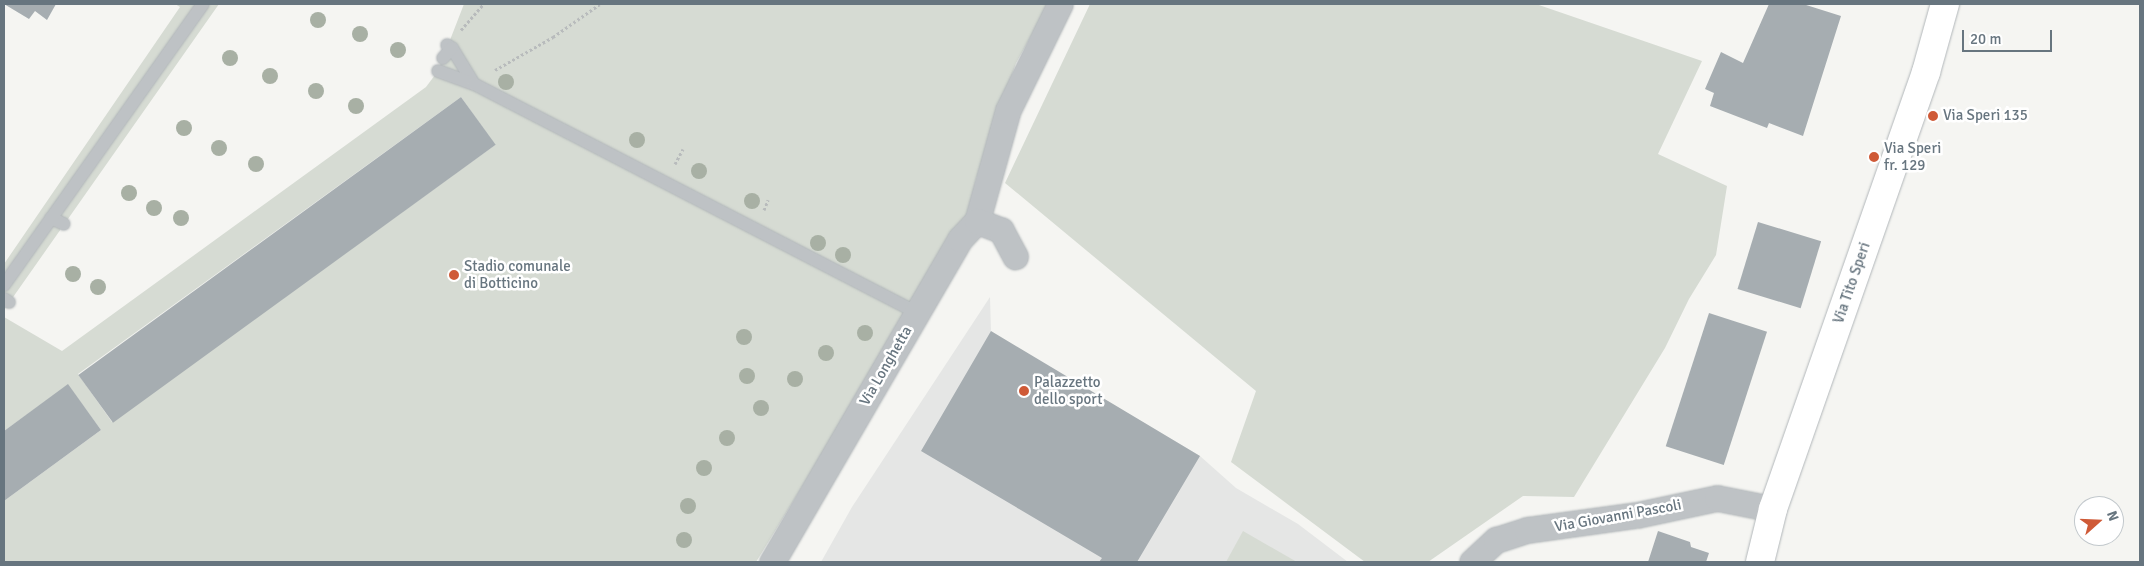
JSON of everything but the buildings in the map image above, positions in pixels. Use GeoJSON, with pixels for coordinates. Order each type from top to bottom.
{"type":"FeatureCollection","features":[{"type":"Feature","properties":{"kind":"street"},"geometry":{"type":"LineString","coordinates":[[1015,256],[1001,230],[977,221],[1008,110],[1060,4]]}},
{"type":"Feature","properties":{"kind":"street","name":"Via Tito Speri"},"geometry":{"type":"LineString","coordinates":[[1760,562],[1773,509],[1926,72],[1945,4]]}},
{"type":"Feature","properties":{"kind":"street","name":"Via Longhetta"},"geometry":{"type":"LineString","coordinates":[[772,562],[960,239],[977,221]]}},
{"type":"Feature","properties":{"kind":"street","name":"Via Giovanni Pascoli"},"geometry":{"type":"LineString","coordinates":[[1472,562],[1496,540],[1527,530],[1637,515],[1717,498],[1773,509]]}},
{"type":"Feature","properties":{"kind":"lane"},"geometry":{"type":"LineString","coordinates":[[4,285],[203,4]]}},
{"type":"Feature","properties":{"kind":"lane"},"geometry":{"type":"LineString","coordinates":[[447,50],[474,84]]}},
{"type":"Feature","properties":{"kind":"lane"},"geometry":{"type":"LineString","coordinates":[[438,71],[474,84],[917,313]]}},
{"type":"Feature","properties":{"kind":"lane"},"geometry":{"type":"LineString","coordinates":[[51,218],[64,224]]}},
{"type":"Feature","properties":{"kind":"path"},"geometry":{"type":"LineString","coordinates":[[447,50],[457,34],[484,4]]}},
{"type":"Feature","properties":{"kind":"path"},"geometry":{"type":"LineString","coordinates":[[474,84],[511,59],[553,38],[600,4]]}},
{"type":"Feature","properties":{"kind":"shaded area"},"geometry":{"type":"Polygon","coordinates":[[[175,4],[219,4],[4,310],[4,264],[180,7],[175,4]]]}},
{"type":"Feature","properties":{"kind":"shaded area"},"geometry":{"type":"Polygon","coordinates":[[[464,4],[1049,4],[1016,63],[976,179],[969,215],[756,562],[4,562],[4,501],[101,430],[68,385],[4,431],[4,317],[62,351],[426,87],[438,71],[464,4]],[[461,97],[78,374],[112,422],[495,145],[461,97]]]}},
{"type":"Feature","properties":{"kind":"shaded area"},"geometry":{"type":"Polygon","coordinates":[[[1090,4],[1536,4],[1702,61],[1658,154],[1727,186],[1716,255],[1689,299],[1665,348],[1574,497],[1523,496],[1428,562],[1365,562],[1231,462],[1256,391],[1005,183],[1090,4]]]}},
{"type":"Feature","properties":{"kind":"shaded area"},"geometry":{"type":"Polygon","coordinates":[[[990,297],[991,332],[1200,456],[1236,488],[1298,524],[1348,562],[821,562],[852,507],[990,297]]]}},
{"type":"Feature","properties":{"kind":"shaded area"},"geometry":{"type":"Polygon","coordinates":[[[1243,531],[1297,562],[1226,562],[1243,531]]]}},
{"type":"Feature","properties":{"kind":"place","name":"Via Speri 135"},"geometry":{"type":"Point","coordinates":[1933,116]}},
{"type":"Feature","properties":{"kind":"place","name":"Via Speri fr. 129"},"geometry":{"type":"Point","coordinates":[1874,157]}},
{"type":"Feature","properties":{"kind":"place","name":"Stadio comunale di Botticino"},"geometry":{"type":"Point","coordinates":[454,275]}},
{"type":"Feature","properties":{"kind":"place","name":"Palazzetto dello sport"},"geometry":{"type":"Point","coordinates":[1024,391]}}]}
